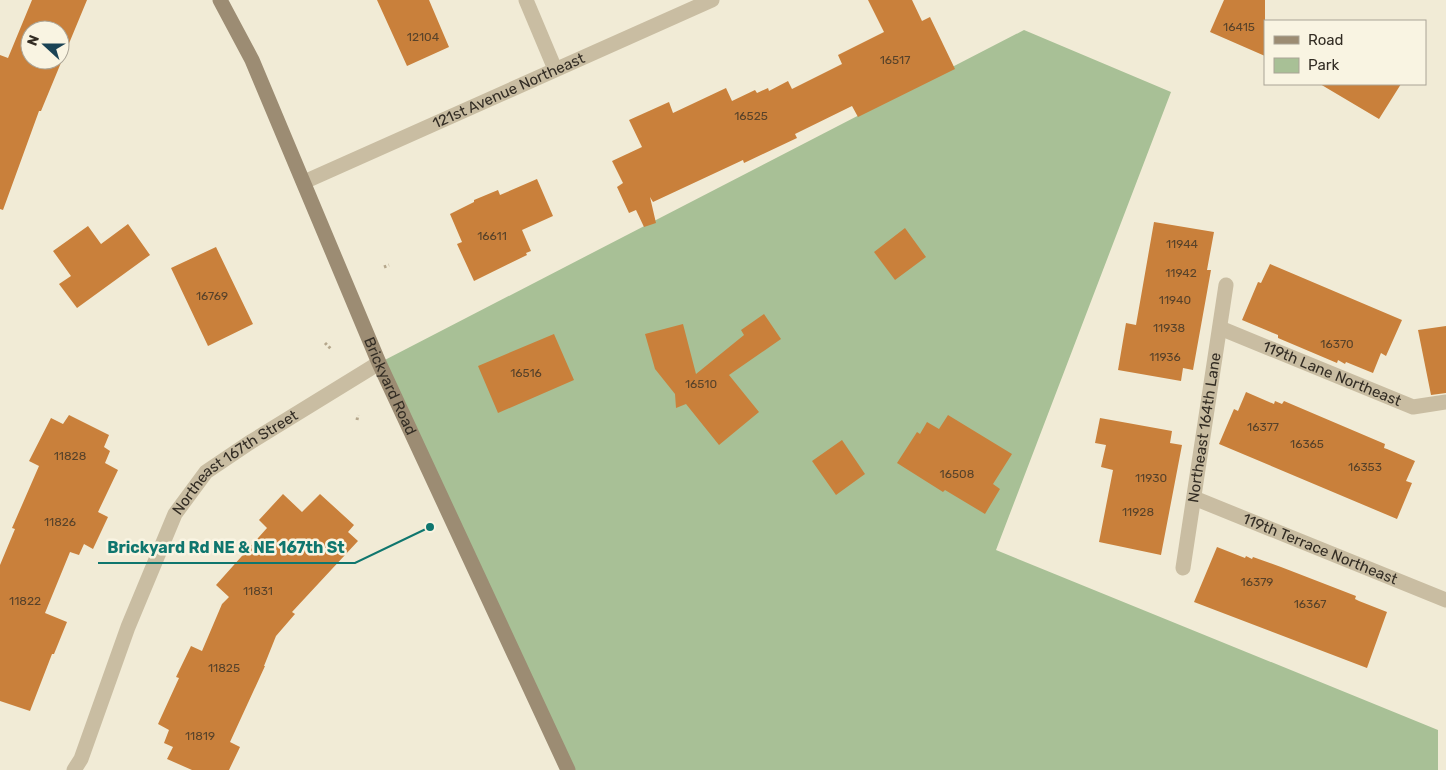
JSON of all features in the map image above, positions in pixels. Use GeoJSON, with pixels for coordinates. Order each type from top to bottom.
{"type":"FeatureCollection","features":[{"type":"Feature","properties":{"kind":"street","name":"Brickyard Road"},"geometry":{"type":"LineString","coordinates":[[220,0],[252,60],[379,363],[568,770]]}},
{"type":"Feature","properties":{"kind":"street"},"geometry":{"type":"LineString","coordinates":[[526,0],[555,70]]}},
{"type":"Feature","properties":{"kind":"street","name":"121st Avenue Northeast"},"geometry":{"type":"LineString","coordinates":[[304,182],[712,0]]}},
{"type":"Feature","properties":{"kind":"street","name":"Northeast 164th Lane"},"geometry":{"type":"LineString","coordinates":[[1183,568],[1226,285]]}},
{"type":"Feature","properties":{"kind":"street","name":"119th Lane Northeast"},"geometry":{"type":"LineString","coordinates":[[1220,328],[1414,406],[1446,402]]}},
{"type":"Feature","properties":{"kind":"street","name":"Northeast 167th Street"},"geometry":{"type":"LineString","coordinates":[[74,770],[80,759],[128,627],[175,514],[206,472],[249,443],[379,363]]}},
{"type":"Feature","properties":{"kind":"street","name":"119th Terrace Northeast"},"geometry":{"type":"LineString","coordinates":[[1194,498],[1446,600]]}},
{"type":"Feature","properties":{"kind":"path"},"geometry":{"type":"LineString","coordinates":[[384,267],[389,265]]}},
{"type":"Feature","properties":{"kind":"path"},"geometry":{"type":"LineString","coordinates":[[325,343],[330,349]]}},
{"type":"Feature","properties":{"kind":"path"},"geometry":{"type":"LineString","coordinates":[[357,420],[358,414]]}},
{"type":"Feature","properties":{"kind":"green space"},"geometry":{"type":"Polygon","coordinates":[[[1024,30],[1171,92],[996,550],[1438,730],[1438,770],[566,770],[379,363],[1024,30]]]}},
{"type":"Feature","properties":{"kind":"building"},"geometry":{"type":"Polygon","coordinates":[[[32,0],[87,0],[70,41],[70,20],[24,20],[32,0]]]}},
{"type":"Feature","properties":{"kind":"building"},"geometry":{"type":"Polygon","coordinates":[[[377,0],[429,0],[449,47],[407,66],[377,0]]]}},
{"type":"Feature","properties":{"kind":"building"},"geometry":{"type":"Polygon","coordinates":[[[868,0],[912,0],[922,21],[930,17],[955,69],[858,117],[852,106],[795,134],[797,138],[744,163],[743,160],[653,202],[650,197],[656,223],[644,227],[636,210],[629,213],[617,187],[623,183],[612,161],[642,147],[629,120],[669,102],[673,113],[726,88],[732,101],[755,90],[757,93],[768,88],[769,91],[788,81],[792,89],[842,64],[838,55],[884,32],[868,0]]]}},
{"type":"Feature","properties":{"kind":"building"},"geometry":{"type":"Polygon","coordinates":[[[1224,0],[1265,0],[1264,56],[1210,32],[1224,0]]]}},
{"type":"Feature","properties":{"kind":"building"},"geometry":{"type":"Polygon","coordinates":[[[20,29],[20,70],[58,70],[41,111],[39,111],[3,210],[0,209],[0,55],[8,58],[20,29]]]}},
{"type":"Feature","properties":{"kind":"building"},"geometry":{"type":"Polygon","coordinates":[[[1322,85],[1400,85],[1379,119],[1322,85]]]}},
{"type":"Feature","properties":{"kind":"building"},"geometry":{"type":"Polygon","coordinates":[[[537,179],[553,216],[522,230],[531,251],[526,253],[527,255],[474,281],[457,244],[462,242],[450,214],[474,202],[474,200],[498,190],[500,195],[537,179]]]}},
{"type":"Feature","properties":{"kind":"building"},"geometry":{"type":"Polygon","coordinates":[[[1154,222],[1214,232],[1207,270],[1211,270],[1193,370],[1183,368],[1181,381],[1118,370],[1126,323],[1136,325],[1154,222]]]}},
{"type":"Feature","properties":{"kind":"building"},"geometry":{"type":"Polygon","coordinates":[[[128,224],[150,255],[77,308],[59,284],[71,276],[53,251],[88,226],[101,244],[128,224]]]}},
{"type":"Feature","properties":{"kind":"building"},"geometry":{"type":"Polygon","coordinates":[[[905,228],[926,257],[895,280],[874,252],[905,228]]]}},
{"type":"Feature","properties":{"kind":"building"},"geometry":{"type":"Polygon","coordinates":[[[216,247],[253,324],[208,346],[171,268],[216,247]]]}},
{"type":"Feature","properties":{"kind":"building"},"geometry":{"type":"Polygon","coordinates":[[[1270,264],[1402,320],[1386,356],[1381,353],[1373,373],[1346,362],[1345,364],[1338,360],[1337,363],[1278,338],[1278,335],[1242,320],[1258,282],[1261,283],[1270,264]]]}},
{"type":"Feature","properties":{"kind":"building"},"geometry":{"type":"Polygon","coordinates":[[[764,314],[781,339],[729,375],[759,412],[719,445],[686,404],[676,408],[675,394],[655,369],[645,334],[683,324],[696,374],[744,335],[741,330],[764,314]]]}},
{"type":"Feature","properties":{"kind":"building"},"geometry":{"type":"Polygon","coordinates":[[[1446,326],[1446,393],[1431,395],[1418,330],[1446,326]]]}},
{"type":"Feature","properties":{"kind":"building"},"geometry":{"type":"Polygon","coordinates":[[[554,334],[574,380],[498,413],[478,366],[554,334]]]}},
{"type":"Feature","properties":{"kind":"building"},"geometry":{"type":"Polygon","coordinates":[[[1246,392],[1274,404],[1275,401],[1282,404],[1284,401],[1385,444],[1384,448],[1415,461],[1406,481],[1412,483],[1397,519],[1219,444],[1234,409],[1238,411],[1246,392]]]}},
{"type":"Feature","properties":{"kind":"building"},"geometry":{"type":"Polygon","coordinates":[[[69,415],[109,435],[104,447],[110,451],[105,463],[118,470],[98,512],[108,517],[93,549],[84,544],[79,555],[70,552],[45,613],[67,622],[54,654],[52,654],[30,711],[0,701],[0,565],[15,529],[12,528],[39,466],[29,461],[51,418],[63,424],[69,415]]]}},
{"type":"Feature","properties":{"kind":"building"},"geometry":{"type":"Polygon","coordinates":[[[948,415],[1012,454],[993,484],[1000,489],[985,514],[945,490],[943,492],[897,463],[917,432],[920,434],[927,422],[939,429],[948,415]]]}},
{"type":"Feature","properties":{"kind":"building"},"geometry":{"type":"Polygon","coordinates":[[[1100,418],[1172,431],[1170,443],[1182,445],[1161,555],[1099,542],[1113,470],[1101,467],[1106,445],[1095,443],[1100,418]]]}},
{"type":"Feature","properties":{"kind":"building"},"geometry":{"type":"Polygon","coordinates":[[[842,440],[865,474],[836,495],[812,461],[842,440]]]}},
{"type":"Feature","properties":{"kind":"building"},"geometry":{"type":"Polygon","coordinates":[[[283,494],[302,512],[320,494],[354,525],[348,532],[358,541],[292,612],[295,614],[276,636],[265,666],[230,742],[240,747],[229,770],[192,770],[167,759],[173,747],[164,743],[169,730],[158,724],[179,678],[176,677],[191,646],[202,651],[222,604],[229,597],[216,585],[267,528],[259,520],[283,494]]]}},
{"type":"Feature","properties":{"kind":"building"},"geometry":{"type":"Polygon","coordinates":[[[1217,547],[1245,558],[1246,556],[1252,559],[1253,557],[1281,567],[1356,596],[1355,599],[1387,612],[1367,668],[1194,602],[1217,547]]]}},
{"type":"Feature","properties":{"kind":"place","name":"Brickyard Rd NE & NE 167th St"},"geometry":{"type":"Point","coordinates":[430,527]}}]}
